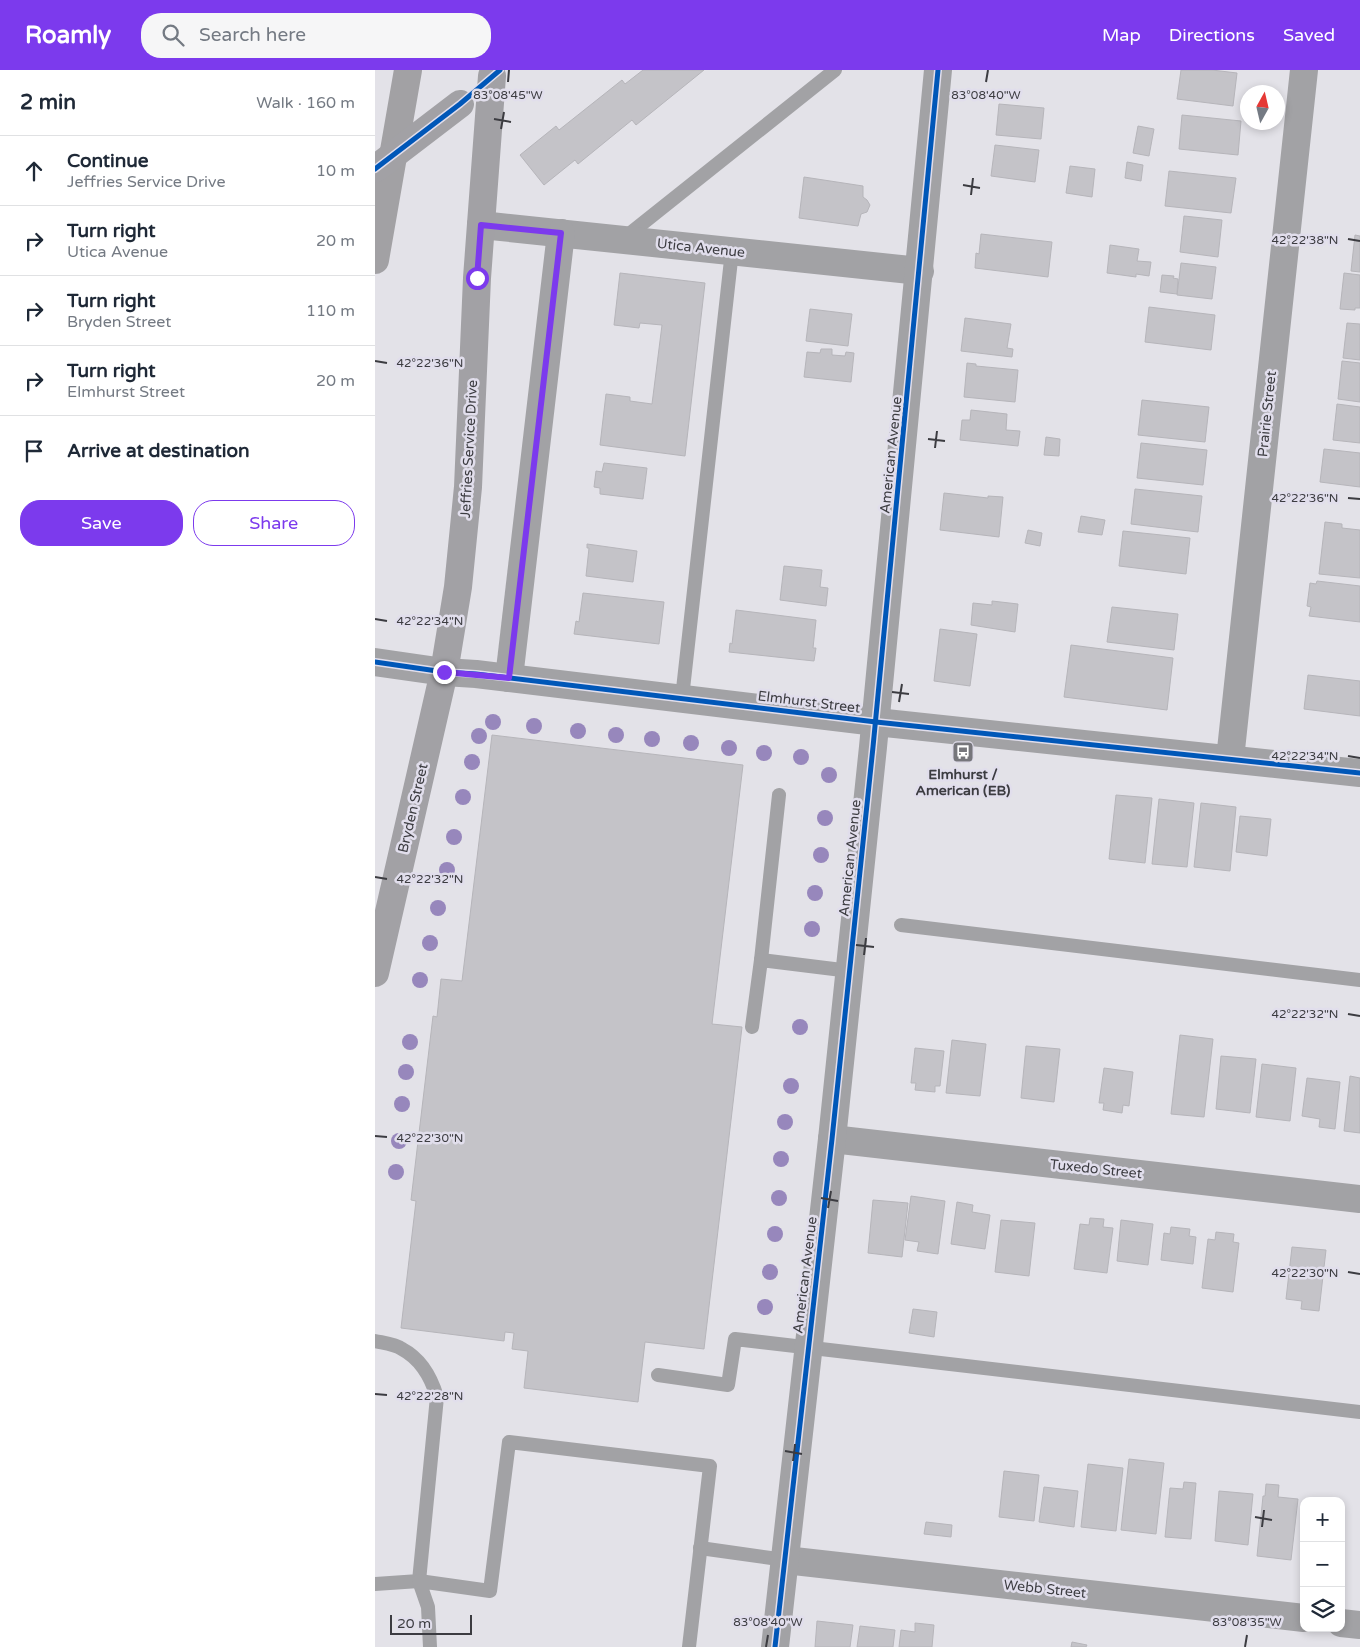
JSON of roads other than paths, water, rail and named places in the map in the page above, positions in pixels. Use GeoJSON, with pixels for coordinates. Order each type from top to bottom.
{"type":"FeatureCollection","features":[{"type":"Feature","properties":{"kind":"highway"},"geometry":{"type":"LineString","coordinates":[[375,260],[408,70]]}},
{"type":"Feature","properties":{"kind":"street","name":"American Avenue"},"geometry":{"type":"LineString","coordinates":[[775,1647],[832,1139],[876,722],[938,70]]}},
{"type":"Feature","properties":{"kind":"street","name":"Prairie Street"},"geometry":{"type":"LineString","coordinates":[[1229,759],[1304,70]]}},
{"type":"Feature","properties":{"kind":"street"},"geometry":{"type":"LineString","coordinates":[[375,169],[460,104],[496,73]]}},
{"type":"Feature","properties":{"kind":"street","name":"Jeffries Service Drive"},"geometry":{"type":"LineString","coordinates":[[444,672],[458,587],[468,487],[477,278],[496,73]]}},
{"type":"Feature","properties":{"kind":"street","name":"Utica Avenue"},"geometry":{"type":"LineString","coordinates":[[481,225],[920,271]]}},
{"type":"Feature","properties":{"kind":"street"},"geometry":{"type":"LineString","coordinates":[[509,678],[561,233]]}},
{"type":"Feature","properties":{"kind":"street","name":"Elmhurst Street"},"geometry":{"type":"LineString","coordinates":[[375,662],[444,672],[509,678],[876,722],[1360,774]]}},
{"type":"Feature","properties":{"kind":"street","name":"Bryden Street"},"geometry":{"type":"LineString","coordinates":[[375,973],[444,672]]}},
{"type":"Feature","properties":{"kind":"street","name":"Tuxedo Street"},"geometry":{"type":"LineString","coordinates":[[832,1139],[1360,1199]]}},
{"type":"Feature","properties":{"kind":"street","name":"Webb Street"},"geometry":{"type":"LineString","coordinates":[[785,1560],[1300,1618]]}},
{"type":"Feature","properties":{"kind":"street"},"geometry":{"type":"LineString","coordinates":[[1345,1623],[1360,1625]]}},
{"type":"Feature","properties":{"kind":"lane"},"geometry":{"type":"LineString","coordinates":[[622,239],[835,70]]}},
{"type":"Feature","properties":{"kind":"lane"},"geometry":{"type":"LineString","coordinates":[[681,698],[732,251]]}},
{"type":"Feature","properties":{"kind":"lane"},"geometry":{"type":"LineString","coordinates":[[752,1027],[779,796]]}},
{"type":"Feature","properties":{"kind":"lane"},"geometry":{"type":"LineString","coordinates":[[901,926],[1360,980]]}},
{"type":"Feature","properties":{"kind":"lane"},"geometry":{"type":"LineString","coordinates":[[761,960],[850,971]]}},
{"type":"Feature","properties":{"kind":"lane"},"geometry":{"type":"LineString","coordinates":[[658,1375],[728,1385],[735,1338],[1360,1412]]}},
{"type":"Feature","properties":{"kind":"lane"},"geometry":{"type":"LineString","coordinates":[[375,1341],[402,1348],[419,1362],[432,1380],[437,1397],[419,1581],[428,1607],[430,1647]]}},
{"type":"Feature","properties":{"kind":"lane"},"geometry":{"type":"LineString","coordinates":[[375,1584],[419,1581],[490,1591],[509,1442],[710,1466],[689,1647]]}},
{"type":"Feature","properties":{"kind":"lane"},"geometry":{"type":"LineString","coordinates":[[700,1548],[785,1560]]}},
{"type":"Feature","properties":{"kind":"place","name":"Elmhurst / American (EB)"},"geometry":{"type":"Point","coordinates":[963,752]}}]}
